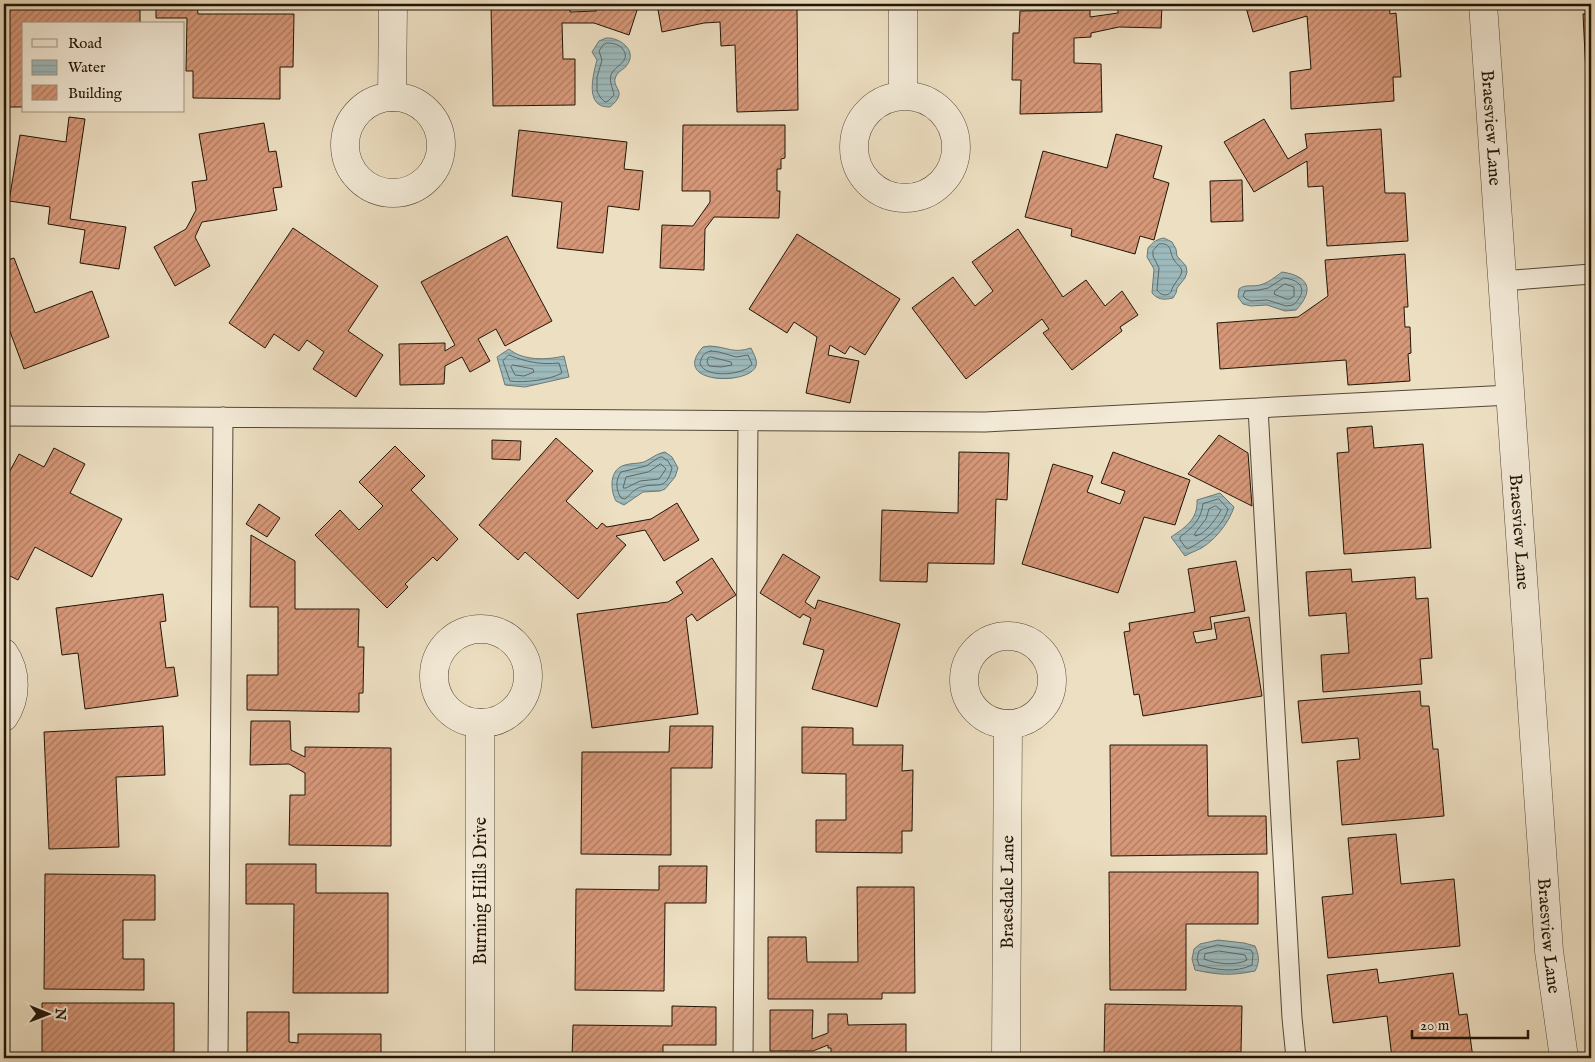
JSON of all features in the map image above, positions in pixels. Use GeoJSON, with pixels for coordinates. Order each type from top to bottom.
{"type":"FeatureCollection","features":[{"type":"Feature","properties":{"kind":"street"},"geometry":{"type":"LineString","coordinates":[[392,97],[393,4]]}},
{"type":"Feature","properties":{"kind":"street"},"geometry":{"type":"LineString","coordinates":[[902,95],[904,4]]}},
{"type":"Feature","properties":{"kind":"street","name":"Braesview Lane"},"geometry":{"type":"LineString","coordinates":[[1483,4],[1548,951],[1564,1058]]}},
{"type":"Feature","properties":{"kind":"street"},"geometry":{"type":"LineString","coordinates":[[4,653],[10,662],[14,685],[10,708],[4,717]]}},
{"type":"Feature","properties":{"kind":"street","name":"Burning Hills Drive"},"geometry":{"type":"LineString","coordinates":[[480,724],[480,1058]]}},
{"type":"Feature","properties":{"kind":"street","name":"Braesdale Lane"},"geometry":{"type":"LineString","coordinates":[[1006,1058],[1008,724]]}},
{"type":"Feature","properties":{"kind":"lane"},"geometry":{"type":"LineString","coordinates":[[1502,281],[1591,274]]}},
{"type":"Feature","properties":{"kind":"lane"},"geometry":{"type":"LineString","coordinates":[[4,416],[985,422],[1510,395]]}},
{"type":"Feature","properties":{"kind":"lane"},"geometry":{"type":"LineString","coordinates":[[1258,408],[1291,999],[1296,1058]]}},
{"type":"Feature","properties":{"kind":"lane"},"geometry":{"type":"LineString","coordinates":[[218,1058],[223,417]]}},
{"type":"Feature","properties":{"kind":"lane"},"geometry":{"type":"LineString","coordinates":[[743,1058],[748,420]]}},
{"type":"Feature","properties":{"kind":"water"},"geometry":{"type":"Polygon","coordinates":[[[606,38],[621,42],[629,50],[630,54],[627,65],[616,76],[615,84],[619,97],[610,107],[602,106],[596,102],[592,90],[597,60],[592,52],[599,41],[606,38]]]}},
{"type":"Feature","properties":{"kind":"water"},"geometry":{"type":"Polygon","coordinates":[[[1164,238],[1172,242],[1177,256],[1186,266],[1187,272],[1173,298],[1164,299],[1152,293],[1154,269],[1147,257],[1148,248],[1153,242],[1164,238]]]}},
{"type":"Feature","properties":{"kind":"water"},"geometry":{"type":"Polygon","coordinates":[[[1282,272],[1298,277],[1306,285],[1306,296],[1296,310],[1285,311],[1267,305],[1251,306],[1243,304],[1238,297],[1241,287],[1263,284],[1282,272]]]}},
{"type":"Feature","properties":{"kind":"water"},"geometry":{"type":"Polygon","coordinates":[[[710,346],[735,350],[751,348],[756,359],[756,366],[750,372],[740,377],[727,379],[703,375],[696,368],[695,359],[703,347],[710,346]]]}},
{"type":"Feature","properties":{"kind":"water"},"geometry":{"type":"Polygon","coordinates":[[[509,349],[528,358],[564,356],[569,377],[525,387],[505,385],[497,357],[509,349]]]}},
{"type":"Feature","properties":{"kind":"water"},"geometry":{"type":"Polygon","coordinates":[[[665,452],[672,457],[678,468],[675,477],[665,489],[643,492],[624,505],[616,501],[612,480],[620,467],[644,462],[665,452]]]}},
{"type":"Feature","properties":{"kind":"water"},"geometry":{"type":"Polygon","coordinates":[[[1220,493],[1234,507],[1229,518],[1219,533],[1210,541],[1185,556],[1171,537],[1190,522],[1197,507],[1197,500],[1220,493]]]}},
{"type":"Feature","properties":{"kind":"water"},"geometry":{"type":"Polygon","coordinates":[[[1218,940],[1255,946],[1258,965],[1255,971],[1225,974],[1195,970],[1192,959],[1194,949],[1200,944],[1218,940]]]}},
{"type":"Feature","properties":{"kind":"building"},"geometry":{"type":"Polygon","coordinates":[[[4,4],[88,4],[89,9],[97,9],[98,4],[140,4],[140,22],[22,22],[22,107],[4,107],[4,4]]]}},
{"type":"Feature","properties":{"kind":"building"},"geometry":{"type":"Polygon","coordinates":[[[156,4],[197,4],[198,14],[294,14],[293,67],[280,67],[280,99],[193,98],[193,71],[186,71],[187,18],[156,18],[156,4]]]}},
{"type":"Feature","properties":{"kind":"building"},"geometry":{"type":"Polygon","coordinates":[[[570,4],[570,12],[596,11],[598,4],[639,4],[629,35],[594,23],[562,23],[563,59],[575,59],[575,105],[493,106],[491,5],[570,4]]]}},
{"type":"Feature","properties":{"kind":"building"},"geometry":{"type":"Polygon","coordinates":[[[657,4],[704,4],[705,10],[797,6],[798,110],[737,112],[735,45],[721,46],[720,22],[704,23],[662,32],[657,4]]]}},
{"type":"Feature","properties":{"kind":"building"},"geometry":{"type":"Polygon","coordinates":[[[1118,4],[1162,4],[1161,28],[1119,27],[1091,33],[1091,37],[1074,38],[1074,63],[1101,64],[1102,112],[1020,114],[1021,80],[1012,80],[1013,33],[1019,33],[1020,11],[1090,10],[1090,17],[1118,13],[1118,4]]]}},
{"type":"Feature","properties":{"kind":"building"},"geometry":{"type":"Polygon","coordinates":[[[1245,4],[1389,4],[1390,14],[1396,13],[1401,77],[1393,77],[1394,101],[1291,109],[1290,72],[1311,69],[1307,16],[1253,32],[1245,4]]]}},
{"type":"Feature","properties":{"kind":"building"},"geometry":{"type":"Polygon","coordinates":[[[1591,13],[1591,73],[1586,74],[1583,14],[1591,13]]]}},
{"type":"Feature","properties":{"kind":"building"},"geometry":{"type":"Polygon","coordinates":[[[69,117],[85,119],[70,219],[126,227],[119,269],[80,263],[85,230],[48,224],[50,207],[9,201],[20,135],[66,142],[69,117]]]}},
{"type":"Feature","properties":{"kind":"building"},"geometry":{"type":"Polygon","coordinates":[[[1264,119],[1288,159],[1307,148],[1305,134],[1381,129],[1385,193],[1405,193],[1408,241],[1327,246],[1323,186],[1308,187],[1307,161],[1254,192],[1224,142],[1264,119]]]}},
{"type":"Feature","properties":{"kind":"building"},"geometry":{"type":"Polygon","coordinates":[[[264,123],[269,152],[276,151],[282,187],[273,188],[277,210],[202,222],[195,237],[210,266],[175,286],[154,247],[186,229],[196,210],[192,182],[207,180],[199,134],[264,123]]]}},
{"type":"Feature","properties":{"kind":"building"},"geometry":{"type":"Polygon","coordinates":[[[683,125],[785,125],[785,158],[781,159],[781,169],[777,169],[777,191],[780,191],[779,218],[714,217],[705,229],[704,270],[660,268],[662,225],[693,226],[710,202],[710,191],[682,191],[683,125]]]}},
{"type":"Feature","properties":{"kind":"building"},"geometry":{"type":"Polygon","coordinates":[[[519,130],[627,142],[624,169],[643,171],[639,210],[608,206],[603,253],[557,248],[562,202],[512,196],[519,130]]]}},
{"type":"Feature","properties":{"kind":"building"},"geometry":{"type":"Polygon","coordinates":[[[1116,134],[1162,146],[1153,178],[1169,183],[1154,240],[1140,236],[1135,254],[1071,236],[1072,229],[1025,217],[1043,151],[1107,168],[1116,134]]]}},
{"type":"Feature","properties":{"kind":"building"},"geometry":{"type":"Polygon","coordinates":[[[1242,180],[1243,221],[1211,222],[1210,181],[1242,180]]]}},
{"type":"Feature","properties":{"kind":"building"},"geometry":{"type":"Polygon","coordinates":[[[293,228],[378,286],[348,331],[383,355],[356,397],[313,369],[324,352],[307,340],[299,351],[274,334],[265,348],[229,323],[293,228]]]}},
{"type":"Feature","properties":{"kind":"building"},"geometry":{"type":"Polygon","coordinates":[[[1018,229],[1063,297],[1086,280],[1105,306],[1122,291],[1138,315],[1120,327],[1122,331],[1072,370],[1043,333],[1049,329],[1042,319],[966,379],[912,308],[953,277],[975,306],[993,291],[972,262],[1018,229]]]}},
{"type":"Feature","properties":{"kind":"building"},"geometry":{"type":"Polygon","coordinates":[[[797,234],[900,299],[865,355],[850,346],[845,354],[830,345],[828,355],[859,361],[850,403],[806,393],[817,337],[794,322],[787,333],[749,309],[797,234]]]}},
{"type":"Feature","properties":{"kind":"building"},"geometry":{"type":"Polygon","coordinates":[[[507,236],[552,321],[505,346],[496,329],[478,339],[490,361],[470,372],[462,357],[445,366],[444,384],[400,385],[399,344],[445,343],[445,351],[455,345],[421,282],[507,236]]]}},
{"type":"Feature","properties":{"kind":"building"},"geometry":{"type":"Polygon","coordinates":[[[1405,254],[1408,307],[1404,307],[1405,327],[1410,327],[1411,353],[1408,354],[1410,381],[1348,385],[1346,360],[1220,369],[1217,323],[1298,317],[1328,296],[1325,260],[1405,254]]]}},
{"type":"Feature","properties":{"kind":"building"},"geometry":{"type":"Polygon","coordinates":[[[14,258],[35,313],[92,291],[109,337],[24,369],[9,329],[4,331],[4,261],[14,258]]]}},
{"type":"Feature","properties":{"kind":"building"},"geometry":{"type":"Polygon","coordinates":[[[1372,426],[1374,448],[1423,444],[1431,548],[1344,554],[1337,453],[1349,452],[1347,428],[1372,426]]]}},
{"type":"Feature","properties":{"kind":"building"},"geometry":{"type":"Polygon","coordinates":[[[1219,435],[1248,453],[1252,506],[1188,474],[1219,435]]]}},
{"type":"Feature","properties":{"kind":"building"},"geometry":{"type":"Polygon","coordinates":[[[556,438],[593,471],[566,501],[597,529],[602,523],[607,527],[651,519],[677,503],[699,540],[664,561],[645,530],[616,536],[626,545],[578,599],[525,552],[518,560],[479,525],[556,438]]]}},
{"type":"Feature","properties":{"kind":"building"},"geometry":{"type":"Polygon","coordinates":[[[492,440],[521,441],[520,460],[492,459],[492,440]]]}},
{"type":"Feature","properties":{"kind":"building"},"geometry":{"type":"Polygon","coordinates":[[[395,446],[425,476],[411,490],[458,539],[437,561],[433,557],[405,584],[408,587],[387,608],[315,535],[340,510],[359,530],[383,506],[359,482],[395,446]]]}},
{"type":"Feature","properties":{"kind":"building"},"geometry":{"type":"Polygon","coordinates":[[[54,448],[85,464],[70,493],[122,519],[92,577],[35,547],[18,580],[4,573],[4,482],[19,454],[44,467],[54,448]]]}},
{"type":"Feature","properties":{"kind":"building"},"geometry":{"type":"Polygon","coordinates":[[[959,452],[1009,453],[1007,500],[996,499],[994,564],[928,563],[927,582],[880,581],[882,510],[958,513],[959,452]]]}},
{"type":"Feature","properties":{"kind":"building"},"geometry":{"type":"Polygon","coordinates":[[[1113,452],[1190,480],[1175,525],[1144,517],[1118,593],[1022,564],[1053,464],[1093,476],[1087,492],[1120,504],[1125,491],[1101,483],[1113,452]]]}},
{"type":"Feature","properties":{"kind":"building"},"geometry":{"type":"Polygon","coordinates":[[[259,504],[280,518],[267,537],[246,524],[259,504]]]}},
{"type":"Feature","properties":{"kind":"building"},"geometry":{"type":"Polygon","coordinates":[[[251,535],[295,561],[295,609],[359,609],[358,647],[364,647],[363,693],[359,693],[359,712],[247,710],[247,675],[278,675],[278,607],[250,607],[251,535]]]}},
{"type":"Feature","properties":{"kind":"building"},"geometry":{"type":"Polygon","coordinates":[[[783,554],[820,577],[805,602],[815,609],[818,600],[900,624],[877,707],[812,689],[824,650],[803,644],[811,618],[803,614],[800,618],[760,593],[783,554]]]}},
{"type":"Feature","properties":{"kind":"building"},"geometry":{"type":"Polygon","coordinates":[[[712,558],[736,595],[697,621],[692,614],[686,618],[698,714],[592,728],[577,614],[668,602],[683,593],[676,582],[712,558]]]}},
{"type":"Feature","properties":{"kind":"building"},"geometry":{"type":"Polygon","coordinates":[[[1236,561],[1245,611],[1210,617],[1212,629],[1193,632],[1196,643],[1217,639],[1214,623],[1249,617],[1262,696],[1143,716],[1139,694],[1134,695],[1124,632],[1130,631],[1129,623],[1195,612],[1188,569],[1236,561]]]}},
{"type":"Feature","properties":{"kind":"building"},"geometry":{"type":"Polygon","coordinates":[[[1351,569],[1352,582],[1415,577],[1416,599],[1428,598],[1432,658],[1420,659],[1422,684],[1323,692],[1321,655],[1349,653],[1346,613],[1309,616],[1306,572],[1351,569]]]}},
{"type":"Feature","properties":{"kind":"building"},"geometry":{"type":"Polygon","coordinates":[[[163,594],[166,621],[160,622],[166,668],[174,667],[178,696],[85,709],[78,653],[62,655],[56,608],[163,594]]]}},
{"type":"Feature","properties":{"kind":"building"},"geometry":{"type":"Polygon","coordinates":[[[1420,691],[1421,706],[1429,706],[1433,749],[1438,749],[1444,816],[1342,825],[1337,761],[1360,759],[1358,738],[1302,743],[1298,701],[1420,691]]]}},
{"type":"Feature","properties":{"kind":"building"},"geometry":{"type":"Polygon","coordinates":[[[251,721],[290,721],[291,750],[305,757],[305,747],[391,748],[391,846],[289,845],[290,795],[305,795],[305,773],[289,764],[250,765],[251,721]]]}},
{"type":"Feature","properties":{"kind":"building"},"geometry":{"type":"Polygon","coordinates":[[[163,726],[165,775],[116,777],[119,847],[49,849],[44,732],[163,726]]]}},
{"type":"Feature","properties":{"kind":"building"},"geometry":{"type":"Polygon","coordinates":[[[670,726],[713,726],[712,768],[671,768],[671,855],[581,854],[582,752],[669,752],[670,726]]]}},
{"type":"Feature","properties":{"kind":"building"},"geometry":{"type":"Polygon","coordinates":[[[802,727],[853,728],[853,745],[903,745],[902,771],[913,770],[912,831],[902,831],[902,853],[816,852],[816,820],[846,820],[846,774],[802,773],[802,727]]]}},
{"type":"Feature","properties":{"kind":"building"},"geometry":{"type":"Polygon","coordinates":[[[1110,745],[1207,745],[1208,816],[1266,816],[1267,854],[1111,856],[1110,745]]]}},
{"type":"Feature","properties":{"kind":"building"},"geometry":{"type":"Polygon","coordinates":[[[1396,834],[1401,884],[1454,879],[1460,946],[1328,958],[1322,897],[1353,894],[1348,838],[1396,834]]]}},
{"type":"Feature","properties":{"kind":"building"},"geometry":{"type":"Polygon","coordinates":[[[246,864],[316,864],[316,893],[388,893],[388,993],[293,993],[294,904],[246,904],[246,864]]]}},
{"type":"Feature","properties":{"kind":"building"},"geometry":{"type":"Polygon","coordinates":[[[659,866],[707,866],[706,903],[665,903],[664,991],[575,990],[576,889],[659,890],[659,866]]]}},
{"type":"Feature","properties":{"kind":"building"},"geometry":{"type":"Polygon","coordinates":[[[1109,872],[1258,872],[1258,924],[1186,924],[1186,990],[1110,990],[1109,872]]]}},
{"type":"Feature","properties":{"kind":"building"},"geometry":{"type":"Polygon","coordinates":[[[45,874],[155,875],[155,920],[123,920],[123,959],[144,959],[144,990],[44,989],[45,874]]]}},
{"type":"Feature","properties":{"kind":"building"},"geometry":{"type":"Polygon","coordinates":[[[857,887],[914,887],[915,993],[882,993],[882,999],[768,999],[768,937],[806,937],[807,962],[858,962],[857,887]]]}},
{"type":"Feature","properties":{"kind":"building"},"geometry":{"type":"Polygon","coordinates":[[[1377,969],[1379,983],[1453,973],[1459,1015],[1467,1014],[1473,1058],[1392,1058],[1387,1016],[1333,1023],[1327,975],[1377,969]]]}},
{"type":"Feature","properties":{"kind":"building"},"geometry":{"type":"Polygon","coordinates":[[[42,1003],[174,1003],[174,1054],[124,1055],[124,1058],[42,1058],[42,1003]]]}},
{"type":"Feature","properties":{"kind":"building"},"geometry":{"type":"Polygon","coordinates":[[[1105,1004],[1242,1006],[1241,1052],[1189,1052],[1189,1058],[1104,1058],[1105,1004]]]}},
{"type":"Feature","properties":{"kind":"building"},"geometry":{"type":"Polygon","coordinates":[[[672,1006],[716,1007],[716,1045],[663,1045],[663,1058],[572,1058],[573,1025],[672,1026],[672,1006]]]}},
{"type":"Feature","properties":{"kind":"building"},"geometry":{"type":"Polygon","coordinates":[[[770,1010],[813,1010],[812,1039],[828,1033],[828,1014],[847,1014],[848,1025],[906,1024],[906,1058],[831,1058],[831,1048],[828,1048],[828,1045],[813,1051],[770,1051],[770,1010]]]}},
{"type":"Feature","properties":{"kind":"building"},"geometry":{"type":"Polygon","coordinates":[[[247,1012],[289,1012],[289,1042],[298,1043],[298,1034],[381,1034],[381,1058],[297,1058],[297,1055],[247,1055],[247,1012]]]}}]}
